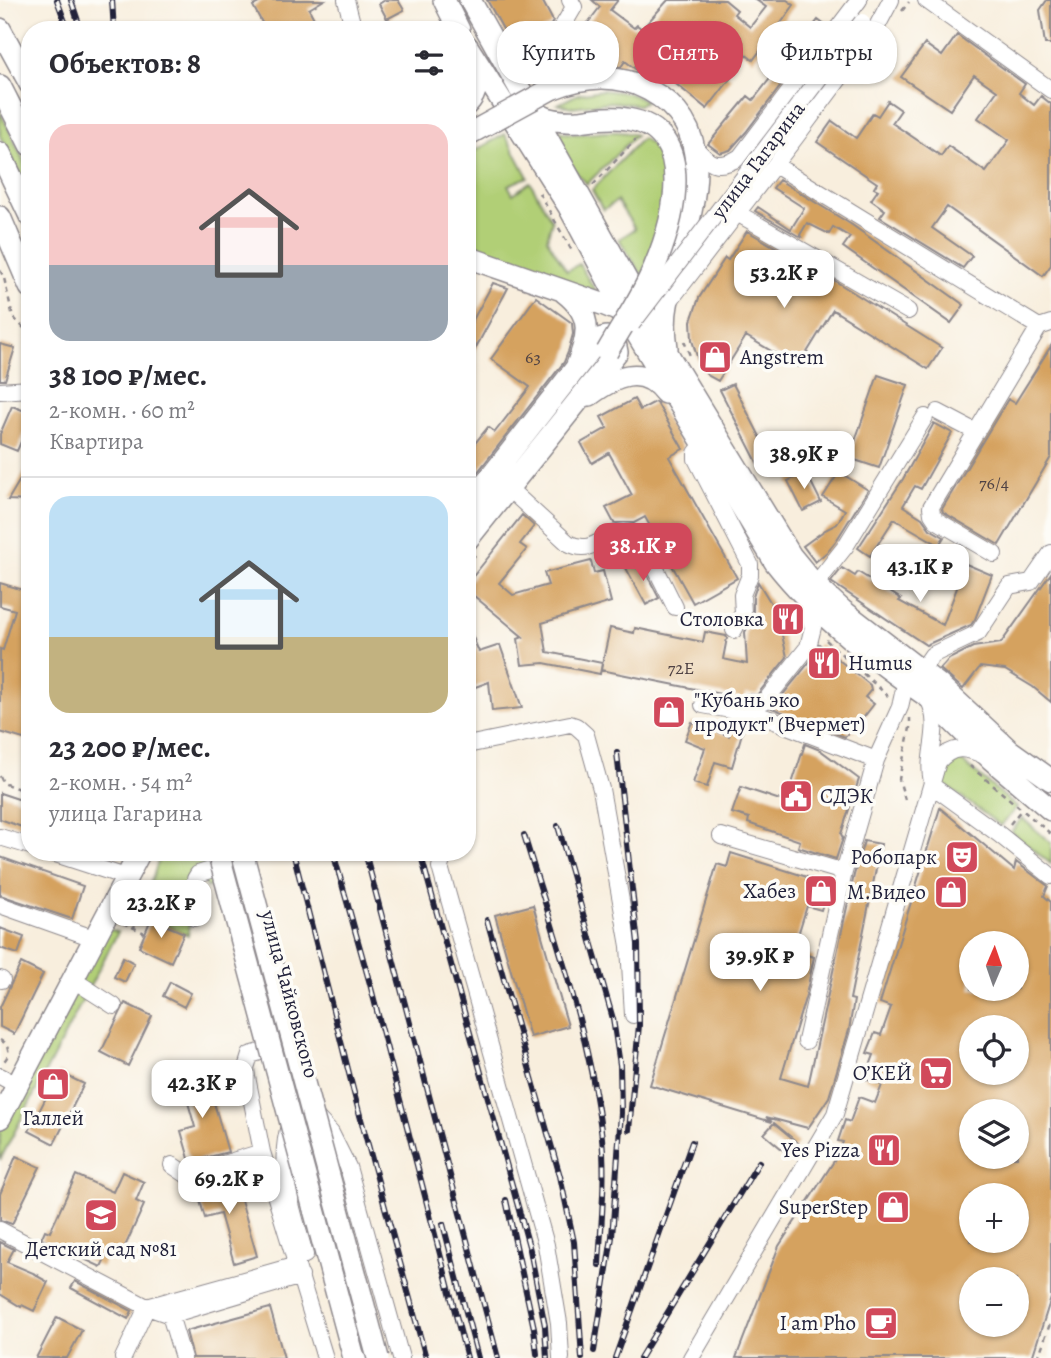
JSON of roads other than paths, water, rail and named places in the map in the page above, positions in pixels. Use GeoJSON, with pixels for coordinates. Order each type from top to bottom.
{"type":"FeatureCollection","features":[{"type":"Feature","properties":{"kind":"main road"},"geometry":{"type":"LineString","coordinates":[[444,0],[454,21]]}},
{"type":"Feature","properties":{"kind":"main road"},"geometry":{"type":"LineString","coordinates":[[470,0],[497,38]]}},
{"type":"Feature","properties":{"kind":"main road"},"geometry":{"type":"LineString","coordinates":[[0,29],[21,68]]}},
{"type":"Feature","properties":{"kind":"main road"},"geometry":{"type":"LineString","coordinates":[[476,61],[569,207],[634,329],[775,562],[809,590],[842,610],[997,755],[1051,810]]}},
{"type":"Feature","properties":{"kind":"main road"},"geometry":{"type":"LineString","coordinates":[[476,130],[551,89],[575,81],[600,78],[630,82],[662,98],[683,122],[693,145],[697,184],[667,303],[667,348],[682,361]]}},
{"type":"Feature","properties":{"kind":"main road"},"geometry":{"type":"LineString","coordinates":[[476,512],[607,352],[641,295],[663,246],[673,203],[674,166],[671,152],[662,138],[644,124],[616,118],[579,121],[550,119],[533,111],[529,84]]}},
{"type":"Feature","properties":{"kind":"main road"},"geometry":{"type":"LineString","coordinates":[[529,84],[809,590]]}},
{"type":"Feature","properties":{"kind":"main road"},"geometry":{"type":"LineString","coordinates":[[0,86],[21,127]]}},
{"type":"Feature","properties":{"kind":"main road"},"geometry":{"type":"LineString","coordinates":[[0,153],[21,197]]}},
{"type":"Feature","properties":{"kind":"main road"},"geometry":{"type":"LineString","coordinates":[[0,217],[21,266]]}},
{"type":"Feature","properties":{"kind":"main road"},"geometry":{"type":"LineString","coordinates":[[476,260],[617,310],[634,329]]}},
{"type":"Feature","properties":{"kind":"main road"},"geometry":{"type":"LineString","coordinates":[[564,292],[574,300],[586,320],[586,343],[576,368]]}},
{"type":"Feature","properties":{"kind":"main road"},"geometry":{"type":"LineString","coordinates":[[476,496],[599,339],[607,337],[615,342],[617,352],[476,529]]}},
{"type":"Feature","properties":{"kind":"main road"},"geometry":{"type":"LineString","coordinates":[[574,406],[614,379],[625,376],[649,378],[662,388],[699,438]]}},
{"type":"Feature","properties":{"kind":"main road"},"geometry":{"type":"LineString","coordinates":[[914,676],[927,696],[997,755],[1051,780]]}},
{"type":"Feature","properties":{"kind":"main road"},"geometry":{"type":"LineString","coordinates":[[0,1118],[8,1081],[72,979],[135,861]]}},
{"type":"Feature","properties":{"kind":"main road"},"geometry":{"type":"LineString","coordinates":[[231,861],[354,1358]]}},
{"type":"Feature","properties":{"kind":"main road"},"geometry":{"type":"LineString","coordinates":[[232,861],[378,1358]]}},
{"type":"Feature","properties":{"kind":"street"},"geometry":{"type":"LineString","coordinates":[[346,0],[351,21]]}},
{"type":"Feature","properties":{"kind":"street"},"geometry":{"type":"LineString","coordinates":[[693,145],[705,159],[716,164],[726,164],[740,158],[859,0]]}},
{"type":"Feature","properties":{"kind":"street","name":"улица Гагарина"},"geometry":{"type":"LineString","coordinates":[[607,352],[654,297],[862,22],[883,0]]}},
{"type":"Feature","properties":{"kind":"street"},"geometry":{"type":"LineString","coordinates":[[667,303],[874,32],[891,0]]}},
{"type":"Feature","properties":{"kind":"street"},"geometry":{"type":"LineString","coordinates":[[926,0],[1051,90]]}},
{"type":"Feature","properties":{"kind":"street"},"geometry":{"type":"LineString","coordinates":[[564,21],[574,2]]}},
{"type":"Feature","properties":{"kind":"street"},"geometry":{"type":"LineString","coordinates":[[775,165],[1045,325],[934,501],[932,514],[936,520],[994,554]]}},
{"type":"Feature","properties":{"kind":"street"},"geometry":{"type":"LineString","coordinates":[[737,213],[908,311]]}},
{"type":"Feature","properties":{"kind":"street"},"geometry":{"type":"LineString","coordinates":[[0,391],[21,389]]}},
{"type":"Feature","properties":{"kind":"street"},"geometry":{"type":"LineString","coordinates":[[765,701],[808,648],[813,627],[809,590],[845,547],[932,415],[976,432]]}},
{"type":"Feature","properties":{"kind":"street"},"geometry":{"type":"LineString","coordinates":[[699,438],[695,459],[750,564],[750,575],[742,595],[743,613],[734,630]]}},
{"type":"Feature","properties":{"kind":"street"},"geometry":{"type":"LineString","coordinates":[[508,488],[568,543],[578,548],[588,548],[618,532],[632,531],[640,537],[675,607]]}},
{"type":"Feature","properties":{"kind":"street"},"geometry":{"type":"LineString","coordinates":[[806,1041],[844,873],[876,760],[914,676],[932,655],[978,634],[1009,586],[1031,582],[1051,553]]}},
{"type":"Feature","properties":{"kind":"street"},"geometry":{"type":"LineString","coordinates":[[927,696],[935,724],[929,769],[934,787],[1051,876]]}},
{"type":"Feature","properties":{"kind":"street"},"geometry":{"type":"LineString","coordinates":[[703,705],[760,715],[876,760]]}},
{"type":"Feature","properties":{"kind":"street"},"geometry":{"type":"LineString","coordinates":[[476,743],[570,724],[586,735],[601,789],[629,946],[633,1015]]}},
{"type":"Feature","properties":{"kind":"street"},"geometry":{"type":"LineString","coordinates":[[691,1358],[835,1114],[938,762],[951,750],[971,749],[997,755]]}},
{"type":"Feature","properties":{"kind":"street"},"geometry":{"type":"LineString","coordinates":[[721,836],[844,873]]}},
{"type":"Feature","properties":{"kind":"street"},"geometry":{"type":"LineString","coordinates":[[0,837],[21,843]]}},
{"type":"Feature","properties":{"kind":"street"},"geometry":{"type":"LineString","coordinates":[[77,861],[126,877]]}},
{"type":"Feature","properties":{"kind":"street"},"geometry":{"type":"LineString","coordinates":[[194,918],[195,879],[198,874],[220,861]]}},
{"type":"Feature","properties":{"kind":"street","name":"улица Чайковского"},"geometry":{"type":"LineString","coordinates":[[232,861],[365,1358]]}},
{"type":"Feature","properties":{"kind":"street"},"geometry":{"type":"LineString","coordinates":[[442,861],[440,867],[546,1245],[559,1323],[561,1358]]}},
{"type":"Feature","properties":{"kind":"street"},"geometry":{"type":"LineString","coordinates":[[0,905],[93,939]]}},
{"type":"Feature","properties":{"kind":"street"},"geometry":{"type":"LineString","coordinates":[[72,979],[114,1006]]}},
{"type":"Feature","properties":{"kind":"street"},"geometry":{"type":"LineString","coordinates":[[283,1046],[254,1052],[247,1061],[247,1077],[262,1152],[325,1358]]}},
{"type":"Feature","properties":{"kind":"street"},"geometry":{"type":"LineString","coordinates":[[332,1358],[286,1185],[286,1137],[298,1105],[304,1112],[319,1120],[331,1133],[342,1152],[401,1358]]}},
{"type":"Feature","properties":{"kind":"street"},"geometry":{"type":"LineString","coordinates":[[172,1165],[187,1175],[262,1152]]}},
{"type":"Feature","properties":{"kind":"street"},"geometry":{"type":"LineString","coordinates":[[0,1230],[147,1307],[170,1315],[299,1271]]}},
{"type":"Feature","properties":{"kind":"street"},"geometry":{"type":"LineString","coordinates":[[147,1307],[299,1271]]}},
{"type":"Feature","properties":{"kind":"street"},"geometry":{"type":"LineString","coordinates":[[123,1358],[147,1307]]}},
{"type":"Feature","properties":{"kind":"street"},"geometry":{"type":"LineString","coordinates":[[170,1315],[183,1358]]}},
{"type":"Feature","properties":{"kind":"railway"},"geometry":{"type":"LineString","coordinates":[[57,0],[65,21]]}},
{"type":"Feature","properties":{"kind":"railway"},"geometry":{"type":"LineString","coordinates":[[71,0],[78,21]]}},
{"type":"Feature","properties":{"kind":"railway"},"geometry":{"type":"LineString","coordinates":[[112,0],[113,21]]}},
{"type":"Feature","properties":{"kind":"railway"},"geometry":{"type":"LineString","coordinates":[[617,753],[638,944],[639,1025],[629,1130]]}},
{"type":"Feature","properties":{"kind":"railway"},"geometry":{"type":"LineString","coordinates":[[558,826],[613,1019],[620,1065],[621,1113],[612,1237],[594,1351]]}},
{"type":"Feature","properties":{"kind":"railway"},"geometry":{"type":"LineString","coordinates":[[524,835],[570,985],[596,1099],[604,1169],[599,1265]]}},
{"type":"Feature","properties":{"kind":"railway"},"geometry":{"type":"LineString","coordinates":[[295,861],[355,1097],[426,1358]]}},
{"type":"Feature","properties":{"kind":"railway"},"geometry":{"type":"LineString","coordinates":[[336,861],[467,1358]]}},
{"type":"Feature","properties":{"kind":"railway"},"geometry":{"type":"LineString","coordinates":[[367,861],[498,1358]]}},
{"type":"Feature","properties":{"kind":"railway"},"geometry":{"type":"LineString","coordinates":[[422,861],[530,1250],[545,1326],[547,1358]]}},
{"type":"Feature","properties":{"kind":"railway"},"geometry":{"type":"LineString","coordinates":[[487,920],[560,1176],[574,1242],[582,1358]]}},
{"type":"Feature","properties":{"kind":"railway"},"geometry":{"type":"LineString","coordinates":[[615,1358],[692,1142]]}},
{"type":"Feature","properties":{"kind":"railway"},"geometry":{"type":"LineString","coordinates":[[640,1358],[759,1162]]}},
{"type":"Feature","properties":{"kind":"railway"},"geometry":{"type":"LineString","coordinates":[[506,1200],[534,1328],[537,1354]]}},
{"type":"Feature","properties":{"kind":"railway"},"geometry":{"type":"LineString","coordinates":[[443,1224],[478,1358]]}},
{"type":"Feature","properties":{"kind":"place","name":"Angstrem"},"geometry":{"type":"Point","coordinates":[715,357]}},
{"type":"Feature","properties":{"kind":"place","name":"Столовка"},"geometry":{"type":"Point","coordinates":[788,619]}},
{"type":"Feature","properties":{"kind":"place","name":"Humus"},"geometry":{"type":"Point","coordinates":[824,663]}},
{"type":"Feature","properties":{"kind":"place","name":"\"Кубань эко продукт\" (Вчермет)"},"geometry":{"type":"Point","coordinates":[669,712]}},
{"type":"Feature","properties":{"kind":"place","name":"СДЭК"},"geometry":{"type":"Point","coordinates":[796,796]}},
{"type":"Feature","properties":{"kind":"place","name":"Робопарк"},"geometry":{"type":"Point","coordinates":[962,857]}},
{"type":"Feature","properties":{"kind":"place","name":"Хабез"},"geometry":{"type":"Point","coordinates":[821,891]}},
{"type":"Feature","properties":{"kind":"place","name":"М.Видео"},"geometry":{"type":"Point","coordinates":[951,892]}},
{"type":"Feature","properties":{"kind":"place","name":"О’КЕЙ"},"geometry":{"type":"Point","coordinates":[936,1073]}},
{"type":"Feature","properties":{"kind":"place","name":"Галлей"},"geometry":{"type":"Point","coordinates":[53,1084]}},
{"type":"Feature","properties":{"kind":"place","name":"Yes Pizza"},"geometry":{"type":"Point","coordinates":[884,1150]}},
{"type":"Feature","properties":{"kind":"place","name":"SuperStep"},"geometry":{"type":"Point","coordinates":[893,1207]}},
{"type":"Feature","properties":{"kind":"place","name":"Детский сад №81"},"geometry":{"type":"Point","coordinates":[101,1215]}},
{"type":"Feature","properties":{"kind":"place","name":"I am Pho"},"geometry":{"type":"Point","coordinates":[881,1323]}}]}
